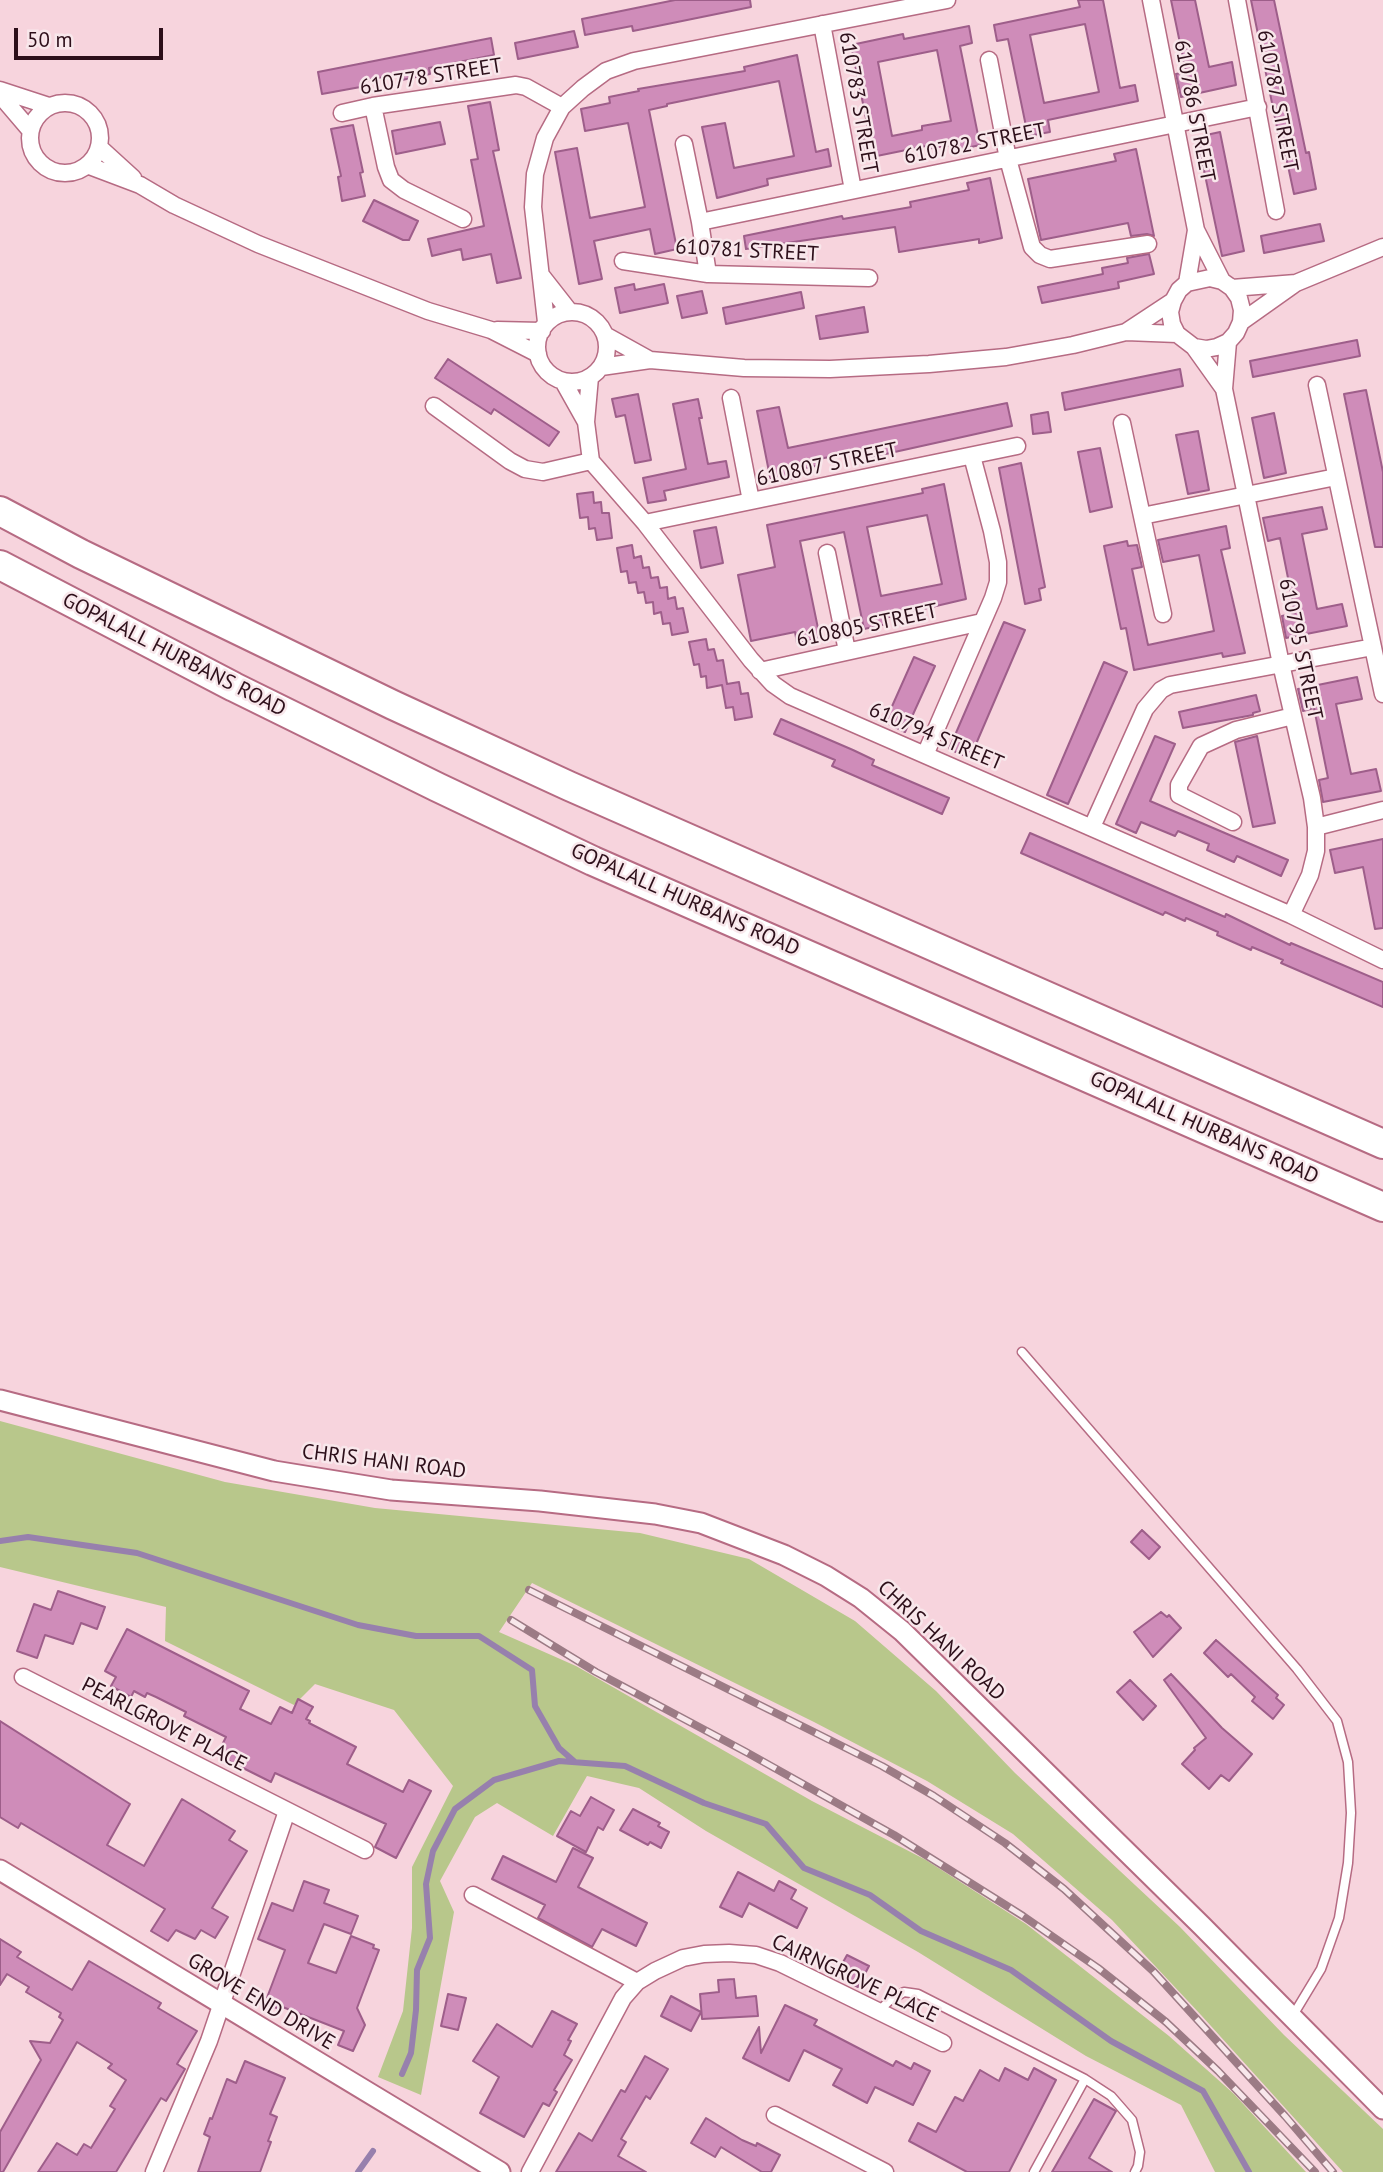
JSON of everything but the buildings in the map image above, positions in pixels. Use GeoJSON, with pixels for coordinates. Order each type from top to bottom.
{"type":"FeatureCollection","features":[{"type":"Feature","properties":{"kind":"highway"},"geometry":{"type":"LineString","coordinates":[[0,511],[81,554],[393,705],[569,786],[1383,1144]]}},
{"type":"Feature","properties":{"kind":"highway","name":"GOPALALL HURBANS ROAD"},"geometry":{"type":"LineString","coordinates":[[0,565],[270,705],[581,855],[1383,1207]]}},
{"type":"Feature","properties":{"kind":"highway"},"geometry":{"type":"LineString","coordinates":[[1274,1160],[1317,1194],[1383,1227]]}},
{"type":"Feature","properties":{"kind":"street"},"geometry":{"type":"LineString","coordinates":[[586,422],[564,381],[544,368],[538,354],[539,338],[544,326],[533,207],[535,174],[545,138],[562,107],[606,71],[634,61],[947,0]]}},
{"type":"Feature","properties":{"kind":"street","name":"610786 STREET"},"geometry":{"type":"LineString","coordinates":[[1151,0],[1196,230]]}},
{"type":"Feature","properties":{"kind":"street","name":"610787 STREET"},"geometry":{"type":"LineString","coordinates":[[1237,0],[1276,211]]}},
{"type":"Feature","properties":{"kind":"street","name":"610783 STREET"},"geometry":{"type":"LineString","coordinates":[[822,24],[853,190]]}},
{"type":"Feature","properties":{"kind":"street"},"geometry":{"type":"LineString","coordinates":[[989,60],[1008,159],[1032,247],[1049,259],[1148,244]]}},
{"type":"Feature","properties":{"kind":"street","name":"610778 STREET"},"geometry":{"type":"LineString","coordinates":[[342,113],[516,85],[526,87],[562,107]]}},
{"type":"Feature","properties":{"kind":"street"},"geometry":{"type":"LineString","coordinates":[[0,90],[48,106]]}},
{"type":"Feature","properties":{"kind":"street"},"geometry":{"type":"LineString","coordinates":[[0,95],[30,130]]}},
{"type":"Feature","properties":{"kind":"street"},"geometry":{"type":"LineString","coordinates":[[71,103],[91,114],[100,135],[99,146],[95,157],[87,166],[67,174],[56,173],[46,168],[32,152],[30,130],[37,116],[48,106],[71,103]]}},
{"type":"Feature","properties":{"kind":"street"},"geometry":{"type":"LineString","coordinates":[[373,106],[391,180],[404,190],[463,219]]}},
{"type":"Feature","properties":{"kind":"street","name":"610782 STREET"},"geometry":{"type":"LineString","coordinates":[[700,222],[1258,107]]}},
{"type":"Feature","properties":{"kind":"street"},"geometry":{"type":"LineString","coordinates":[[684,144],[708,274]]}},
{"type":"Feature","properties":{"kind":"street"},"geometry":{"type":"LineString","coordinates":[[99,146],[140,185]]}},
{"type":"Feature","properties":{"kind":"street"},"geometry":{"type":"LineString","coordinates":[[87,166],[140,185],[174,205],[257,244],[428,311],[491,330],[538,354]]}},
{"type":"Feature","properties":{"kind":"street"},"geometry":{"type":"LineString","coordinates":[[1187,283],[1196,230]]}},
{"type":"Feature","properties":{"kind":"street"},"geometry":{"type":"LineString","coordinates":[[1194,347],[1217,348],[1228,342],[1241,322],[1242,310],[1239,298],[1227,284],[1196,230]]}},
{"type":"Feature","properties":{"kind":"street"},"geometry":{"type":"LineString","coordinates":[[1241,322],[1296,283],[1383,247]]}},
{"type":"Feature","properties":{"kind":"street","name":"610781 STREET"},"geometry":{"type":"LineString","coordinates":[[623,261],[708,274],[869,278]]}},
{"type":"Feature","properties":{"kind":"street"},"geometry":{"type":"LineString","coordinates":[[434,406],[510,461],[525,468],[543,471],[590,461],[586,422],[596,372],[607,352],[605,335],[599,324],[589,316],[570,312],[541,275]]}},
{"type":"Feature","properties":{"kind":"street"},"geometry":{"type":"LineString","coordinates":[[1224,389],[1194,347],[1177,334],[1172,324],[1170,312],[1179,290],[1187,283],[1210,278],[1227,284],[1296,283]]}},
{"type":"Feature","properties":{"kind":"street"},"geometry":{"type":"LineString","coordinates":[[1126,332],[1173,301]]}},
{"type":"Feature","properties":{"kind":"street"},"geometry":{"type":"LineString","coordinates":[[491,330],[544,326],[570,312]]}},
{"type":"Feature","properties":{"kind":"street"},"geometry":{"type":"LineString","coordinates":[[564,381],[579,382],[596,372],[650,360],[793,369],[929,364],[1006,357],[1126,332],[1177,334]]}},
{"type":"Feature","properties":{"kind":"street"},"geometry":{"type":"LineString","coordinates":[[605,335],[650,360]]}},
{"type":"Feature","properties":{"kind":"street"},"geometry":{"type":"LineString","coordinates":[[1224,389],[1228,342]]}},
{"type":"Feature","properties":{"kind":"street"},"geometry":{"type":"LineString","coordinates":[[1317,385],[1383,694]]}},
{"type":"Feature","properties":{"kind":"street","name":"610795 STREET"},"geometry":{"type":"LineString","coordinates":[[1224,389],[1316,827],[1316,851],[1310,875],[1291,915]]}},
{"type":"Feature","properties":{"kind":"street"},"geometry":{"type":"LineString","coordinates":[[731,398],[751,501]]}},
{"type":"Feature","properties":{"kind":"street"},"geometry":{"type":"LineString","coordinates":[[1122,423],[1163,614]]}},
{"type":"Feature","properties":{"kind":"street","name":"610807 STREET"},"geometry":{"type":"LineString","coordinates":[[645,523],[1017,446]]}},
{"type":"Feature","properties":{"kind":"street"},"geometry":{"type":"LineString","coordinates":[[925,755],[996,590],[998,562],[972,456]]}},
{"type":"Feature","properties":{"kind":"street","name":"610794 STREET"},"geometry":{"type":"LineString","coordinates":[[590,461],[645,523],[760,671],[790,696],[1291,915],[1383,960]]}},
{"type":"Feature","properties":{"kind":"street"},"geometry":{"type":"LineString","coordinates":[[1142,516],[1336,477]]}},
{"type":"Feature","properties":{"kind":"street"},"geometry":{"type":"LineString","coordinates":[[827,552],[848,651]]}},
{"type":"Feature","properties":{"kind":"street","name":"610805 STREET"},"geometry":{"type":"LineString","coordinates":[[760,671],[982,622]]}},
{"type":"Feature","properties":{"kind":"street"},"geometry":{"type":"LineString","coordinates":[[1092,827],[1145,709],[1161,690],[1170,685],[1373,647]]}},
{"type":"Feature","properties":{"kind":"street"},"geometry":{"type":"LineString","coordinates":[[1233,821],[1179,795],[1180,785],[1201,746],[1236,730],[1293,716]]}},
{"type":"Feature","properties":{"kind":"street"},"geometry":{"type":"LineString","coordinates":[[1316,827],[1383,810]]}},
{"type":"Feature","properties":{"kind":"street","name":"CHRIS HANI ROAD"},"geometry":{"type":"LineString","coordinates":[[0,1400],[274,1471],[391,1490],[540,1500],[655,1514],[701,1523],[784,1555],[826,1576],[861,1598],[902,1631],[1383,2109]]}},
{"type":"Feature","properties":{"kind":"street","name":"PEARLGROVE PLACE"},"geometry":{"type":"LineString","coordinates":[[23,1677],[365,1850]]}},
{"type":"Feature","properties":{"kind":"street"},"geometry":{"type":"LineString","coordinates":[[155,2172],[209,2041],[287,1811]]}},
{"type":"Feature","properties":{"kind":"street","name":"GROVE END DRIVE"},"geometry":{"type":"LineString","coordinates":[[0,1870],[500,2172]]}},
{"type":"Feature","properties":{"kind":"street"},"geometry":{"type":"LineString","coordinates":[[473,1895],[637,1982]]}},
{"type":"Feature","properties":{"kind":"street","name":"CAIRNGROVE PLACE"},"geometry":{"type":"LineString","coordinates":[[530,2172],[619,2005],[637,1982],[683,1958],[716,1954],[756,1955],[780,1963],[943,2043]]}},
{"type":"Feature","properties":{"kind":"street"},"geometry":{"type":"LineString","coordinates":[[775,2115],[886,2172]]}},
{"type":"Feature","properties":{"kind":"lane"},"geometry":{"type":"LineString","coordinates":[[1022,1352],[1297,1669],[1337,1721],[1348,1762],[1351,1813],[1346,1876],[1339,1918],[1321,1969],[1292,2017]]}},
{"type":"Feature","properties":{"kind":"lane"},"geometry":{"type":"LineString","coordinates":[[880,2011],[889,2001],[904,1992],[918,1994],[1085,2079],[1111,2096],[1132,2120],[1140,2152],[1135,2172]]}},
{"type":"Feature","properties":{"kind":"lane"},"geometry":{"type":"LineString","coordinates":[[1034,2172],[1085,2079]]}},
{"type":"Feature","properties":{"kind":"green space"},"geometry":{"type":"Polygon","coordinates":[[[0,1421],[225,1482],[375,1508],[640,1533],[749,1559],[855,1621],[936,1691],[1015,1773],[1180,1927],[1284,2035],[1383,2129],[1383,2172],[1343,2172],[1112,1920],[1013,1834],[927,1781],[814,1722],[532,1583],[499,1632],[576,1666],[812,1801],[926,1860],[1026,1924],[1169,2036],[1234,2094],[1306,2172],[1215,2172],[1181,2105],[1086,2056],[918,1952],[706,1831],[639,1788],[587,1776],[553,1836],[497,1803],[475,1817],[440,1881],[454,1912],[421,2095],[378,2077],[403,2011],[412,1928],[412,1867],[453,1786],[394,1710],[315,1684],[294,1705],[165,1641],[166,1607],[0,1567],[0,1421]]]}},
{"type":"Feature","properties":{"kind":"waterway"},"geometry":{"type":"LineString","coordinates":[[0,1541],[28,1537],[137,1553],[358,1625],[416,1636],[479,1636],[532,1670],[535,1706],[559,1748],[575,1762]]}},
{"type":"Feature","properties":{"kind":"waterway"},"geometry":{"type":"LineString","coordinates":[[402,2074],[411,2053],[417,1970],[430,1938],[426,1884],[433,1851],[455,1809],[494,1780],[559,1761],[625,1766],[704,1803],[766,1824],[804,1868],[870,1895],[921,1931],[1011,1970],[1111,2041],[1203,2091],[1249,2172]]}},
{"type":"Feature","properties":{"kind":"waterway"},"geometry":{"type":"LineString","coordinates":[[358,2172],[373,2151]]}},
{"type":"Feature","properties":{"kind":"railway"},"geometry":{"type":"LineString","coordinates":[[529,1590],[882,1766],[934,1796],[1005,1843],[1064,1889],[1153,1971],[1333,2172]]}},
{"type":"Feature","properties":{"kind":"railway"},"geometry":{"type":"LineString","coordinates":[[511,1620],[596,1672],[894,1835],[1023,1916],[1098,1968],[1166,2022],[1218,2071],[1315,2172]]}}]}
